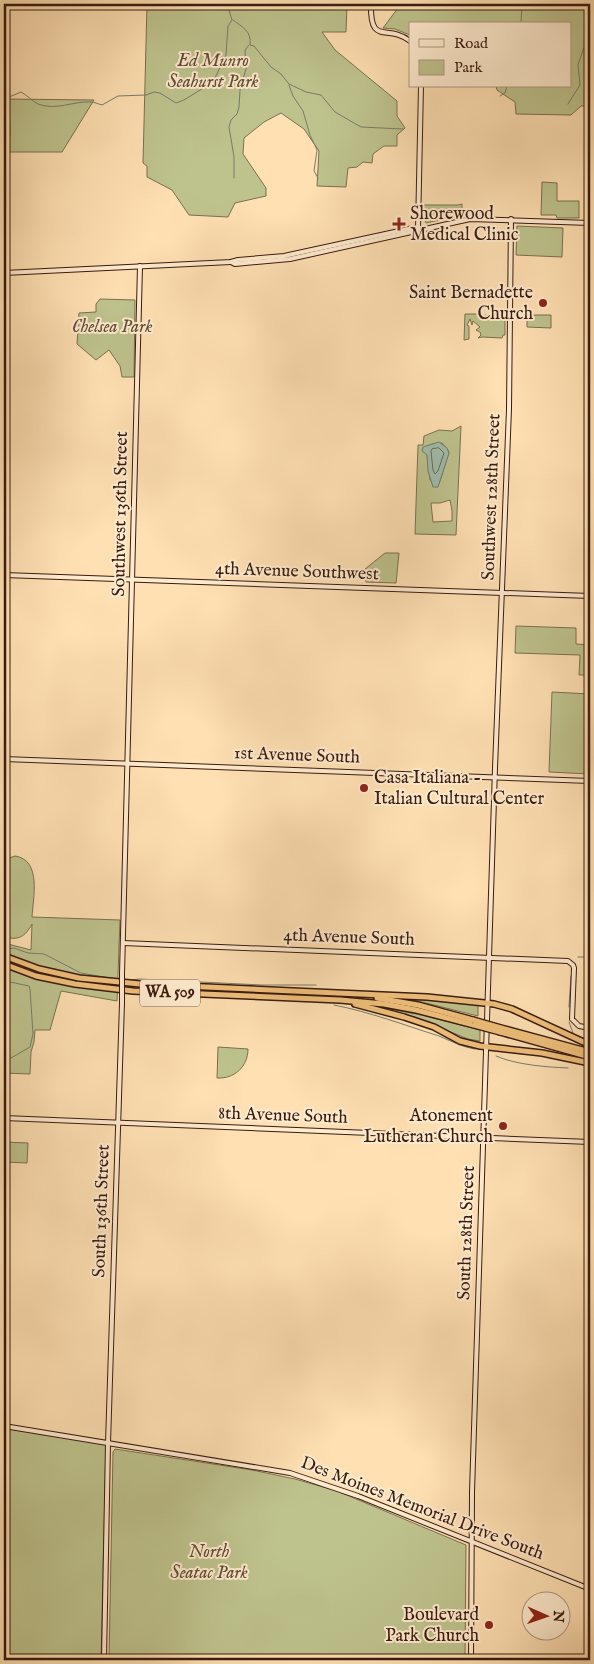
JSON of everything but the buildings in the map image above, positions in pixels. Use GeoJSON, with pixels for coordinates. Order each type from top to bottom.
{"type":"FeatureCollection","features":[{"type":"Feature","properties":{"kind":"highway","name":"WA 509"},"geometry":{"type":"LineString","coordinates":[[4,956],[40,969],[79,978],[149,984],[338,992],[418,1005],[590,1057]]}},
{"type":"Feature","properties":{"kind":"highway","name":"WA 509"},"geometry":{"type":"LineString","coordinates":[[4,964],[36,976],[75,984],[133,992],[340,1000],[384,1004],[474,1022]]}},
{"type":"Feature","properties":{"kind":"highway"},"geometry":{"type":"LineString","coordinates":[[338,992],[488,1003],[512,1009],[590,1045]]}},
{"type":"Feature","properties":{"kind":"highway"},"geometry":{"type":"LineString","coordinates":[[340,1000],[404,1017],[434,1027],[460,1040],[486,1047],[542,1053],[590,1063]]}},
{"type":"Feature","properties":{"kind":"highway","name":"WA 509"},"geometry":{"type":"LineString","coordinates":[[501,1030],[590,1052]]}},
{"type":"Feature","properties":{"kind":"street"},"geometry":{"type":"LineString","coordinates":[[371,4],[371,24],[378,31],[398,35],[409,40]]}},
{"type":"Feature","properties":{"kind":"street"},"geometry":{"type":"LineString","coordinates":[[418,229],[421,88]]}},
{"type":"Feature","properties":{"kind":"street"},"geometry":{"type":"LineString","coordinates":[[4,273],[231,262],[284,256],[413,228],[418,229],[470,219],[590,223]]}},
{"type":"Feature","properties":{"kind":"street","name":"Southwest 128th Street"},"geometry":{"type":"LineString","coordinates":[[494,776],[509,409],[511,219]]}},
{"type":"Feature","properties":{"kind":"street","name":"Southwest 136th Street"},"geometry":{"type":"LineString","coordinates":[[129,763],[140,266]]}},
{"type":"Feature","properties":{"kind":"street","name":"4th Avenue Southwest"},"geometry":{"type":"LineString","coordinates":[[4,575],[590,596]]}},
{"type":"Feature","properties":{"kind":"street","name":"1st Avenue South"},"geometry":{"type":"LineString","coordinates":[[4,759],[590,781]]}},
{"type":"Feature","properties":{"kind":"street","name":"South 136th Street"},"geometry":{"type":"LineString","coordinates":[[104,1660],[108,1443],[129,763]]}},
{"type":"Feature","properties":{"kind":"street","name":"South 128th Street"},"geometry":{"type":"LineString","coordinates":[[471,1660],[471,1541],[494,776]]}},
{"type":"Feature","properties":{"kind":"street","name":"4th Avenue South"},"geometry":{"type":"LineString","coordinates":[[123,943],[563,960],[573,965],[572,1015],[576,1024],[590,1028]]}},
{"type":"Feature","properties":{"kind":"street","name":"8th Avenue South"},"geometry":{"type":"LineString","coordinates":[[4,1118],[590,1142]]}},
{"type":"Feature","properties":{"kind":"street","name":"Des Moines Memorial Drive South"},"geometry":{"type":"LineString","coordinates":[[4,1426],[290,1473],[358,1496],[590,1589]]}},
{"type":"Feature","properties":{"kind":"green space","name":"Ed Munro Seahurst Park"},"geometry":{"type":"Polygon","coordinates":[[[147,4],[347,4],[346,32],[322,32],[335,50],[397,101],[397,116],[405,128],[397,135],[397,146],[384,146],[373,154],[372,163],[363,162],[357,167],[348,168],[346,187],[317,186],[319,151],[304,129],[281,113],[264,122],[244,138],[243,154],[266,188],[266,196],[235,203],[228,217],[189,215],[172,190],[147,177],[147,166],[143,163],[147,4]]]}},
{"type":"Feature","properties":{"kind":"green space"},"geometry":{"type":"Polygon","coordinates":[[[401,4],[590,4],[590,106],[581,106],[571,115],[516,114],[515,102],[496,88],[572,88],[572,22],[409,22],[409,35],[395,29],[383,28],[401,4]]]}},
{"type":"Feature","properties":{"kind":"green space"},"geometry":{"type":"Polygon","coordinates":[[[4,99],[94,100],[62,152],[4,152],[4,99]]]}},
{"type":"Feature","properties":{"kind":"green space"},"geometry":{"type":"Polygon","coordinates":[[[542,182],[557,183],[557,201],[579,201],[579,218],[557,218],[556,215],[541,215],[542,182]]]}},
{"type":"Feature","properties":{"kind":"green space"},"geometry":{"type":"Polygon","coordinates":[[[462,204],[462,215],[426,223],[421,216],[423,205],[462,204]]]}},
{"type":"Feature","properties":{"kind":"green space"},"geometry":{"type":"Polygon","coordinates":[[[517,226],[563,228],[562,257],[516,255],[517,226]]]}},
{"type":"Feature","properties":{"kind":"green space","name":"Chelsea Park"},"geometry":{"type":"Polygon","coordinates":[[[100,299],[135,300],[134,377],[122,377],[120,366],[109,350],[96,360],[77,344],[79,313],[96,312],[96,304],[100,299]]]}},
{"type":"Feature","properties":{"kind":"green space"},"geometry":{"type":"Polygon","coordinates":[[[465,314],[481,314],[485,317],[485,315],[494,317],[495,315],[500,315],[500,319],[505,319],[505,335],[502,338],[478,338],[481,335],[476,330],[480,327],[473,321],[472,325],[470,319],[467,325],[469,326],[469,339],[464,340],[465,314]]]}},
{"type":"Feature","properties":{"kind":"green space"},"geometry":{"type":"Polygon","coordinates":[[[527,315],[551,315],[551,328],[527,327],[527,315]]]}},
{"type":"Feature","properties":{"kind":"green space"},"geometry":{"type":"Polygon","coordinates":[[[461,426],[456,535],[415,534],[418,445],[423,445],[424,436],[439,430],[452,431],[461,426]],[[442,443],[429,445],[424,452],[427,455],[430,480],[439,484],[449,452],[442,443]],[[450,500],[431,503],[433,522],[452,521],[450,500]]]}},
{"type":"Feature","properties":{"kind":"green space"},"geometry":{"type":"Polygon","coordinates":[[[385,553],[399,553],[396,583],[366,582],[365,569],[385,553]]]}},
{"type":"Feature","properties":{"kind":"green space"},"geometry":{"type":"Polygon","coordinates":[[[516,626],[576,628],[576,644],[590,645],[590,675],[579,675],[580,655],[515,653],[516,626]]]}},
{"type":"Feature","properties":{"kind":"green space"},"geometry":{"type":"Polygon","coordinates":[[[552,692],[590,694],[590,774],[549,772],[552,692]]]}},
{"type":"Feature","properties":{"kind":"green space"},"geometry":{"type":"Polygon","coordinates":[[[15,856],[24,859],[33,872],[32,917],[120,920],[117,1001],[61,991],[50,1030],[35,1030],[30,1074],[4,1073],[4,1041],[9,1029],[9,1015],[4,1014],[4,943],[31,950],[32,924],[21,937],[9,938],[4,936],[4,860],[15,856]]]}},
{"type":"Feature","properties":{"kind":"green space"},"geometry":{"type":"Polygon","coordinates":[[[406,998],[478,1005],[478,1016],[406,998]]]}},
{"type":"Feature","properties":{"kind":"green space"},"geometry":{"type":"Polygon","coordinates":[[[380,1007],[426,1016],[480,1030],[480,1041],[468,1039],[414,1017],[380,1007]]]}},
{"type":"Feature","properties":{"kind":"green space"},"geometry":{"type":"Polygon","coordinates":[[[218,1047],[248,1049],[246,1061],[239,1071],[223,1078],[217,1078],[218,1047]]]}},
{"type":"Feature","properties":{"kind":"green space"},"geometry":{"type":"Polygon","coordinates":[[[4,1142],[28,1143],[27,1163],[4,1162],[4,1142]]]}},
{"type":"Feature","properties":{"kind":"green space"},"geometry":{"type":"Polygon","coordinates":[[[4,1428],[106,1444],[101,1660],[4,1660],[4,1428]]]}},
{"type":"Feature","properties":{"kind":"green space","name":"North Seatac Park"},"geometry":{"type":"Polygon","coordinates":[[[115,1449],[252,1470],[295,1479],[337,1491],[466,1545],[465,1660],[109,1660],[113,1452],[115,1449]]]}},
{"type":"Feature","properties":{"kind":"water"},"geometry":{"type":"Polygon","coordinates":[[[439,442],[447,448],[449,453],[438,487],[433,487],[428,471],[427,455],[422,451],[423,447],[439,442]]]}},
{"type":"Feature","properties":{"kind":"waterway"},"geometry":{"type":"LineString","coordinates":[[10,136],[9,97],[21,92],[38,104],[45,106],[84,102],[102,105],[118,96],[146,95],[154,92],[160,93],[176,103],[184,100],[213,82],[226,55],[228,26],[232,20],[227,4]]}},
{"type":"Feature","properties":{"kind":"waterway"},"geometry":{"type":"LineString","coordinates":[[521,22],[522,4]]}},
{"type":"Feature","properties":{"kind":"waterway"},"geometry":{"type":"LineString","coordinates":[[233,20],[248,33],[250,45],[254,46],[271,67],[281,74],[289,84],[306,92],[321,95],[335,112],[361,127],[403,129]]}},
{"type":"Feature","properties":{"kind":"waterway"},"geometry":{"type":"LineString","coordinates":[[568,104],[580,85],[578,65],[589,38],[590,26]]}},
{"type":"Feature","properties":{"kind":"waterway"},"geometry":{"type":"LineString","coordinates":[[234,178],[234,157],[229,127],[239,107],[240,90],[246,69],[245,50],[249,45]]}},
{"type":"Feature","properties":{"kind":"waterway"},"geometry":{"type":"LineString","coordinates":[[289,85],[293,96],[303,111],[310,135],[317,150],[314,171],[318,178]]}},
{"type":"Feature","properties":{"kind":"waterway"},"geometry":{"type":"LineString","coordinates":[[500,96],[505,93],[506,88]]}},
{"type":"Feature","properties":{"kind":"waterway"},"geometry":{"type":"LineString","coordinates":[[4,951],[14,948],[28,953],[44,954],[81,973],[116,979]]}},
{"type":"Feature","properties":{"kind":"waterway"},"geometry":{"type":"LineString","coordinates":[[578,957],[590,957]]}},
{"type":"Feature","properties":{"kind":"waterway"},"geometry":{"type":"LineString","coordinates":[[569,1007],[571,976]]}},
{"type":"Feature","properties":{"kind":"waterway"},"geometry":{"type":"LineString","coordinates":[[4,1062],[30,1047],[33,1034],[29,986],[10,982],[5,977]]}},
{"type":"Feature","properties":{"kind":"waterway"},"geometry":{"type":"LineString","coordinates":[[130,980],[316,985]]}},
{"type":"Feature","properties":{"kind":"waterway"},"geometry":{"type":"LineString","coordinates":[[334,1005],[387,1019],[475,1049]]}},
{"type":"Feature","properties":{"kind":"waterway"},"geometry":{"type":"LineString","coordinates":[[569,1022],[573,1033]]}},
{"type":"Feature","properties":{"kind":"waterway"},"geometry":{"type":"LineString","coordinates":[[496,1056],[522,1063],[568,1068]]}},
{"type":"Feature","properties":{"kind":"place","name":"Shorewood Medical Clinic"},"geometry":{"type":"Point","coordinates":[399,224]}},
{"type":"Feature","properties":{"kind":"place","name":"Saint Bernadette Church"},"geometry":{"type":"Point","coordinates":[543,303]}},
{"type":"Feature","properties":{"kind":"place","name":"Casa Italiana - Italian Cultural Center"},"geometry":{"type":"Point","coordinates":[364,788]}},
{"type":"Feature","properties":{"kind":"place","name":"Atonement Lutheran Church"},"geometry":{"type":"Point","coordinates":[503,1126]}},
{"type":"Feature","properties":{"kind":"place","name":"Boulevard Park Church"},"geometry":{"type":"Point","coordinates":[489,1625]}}]}
